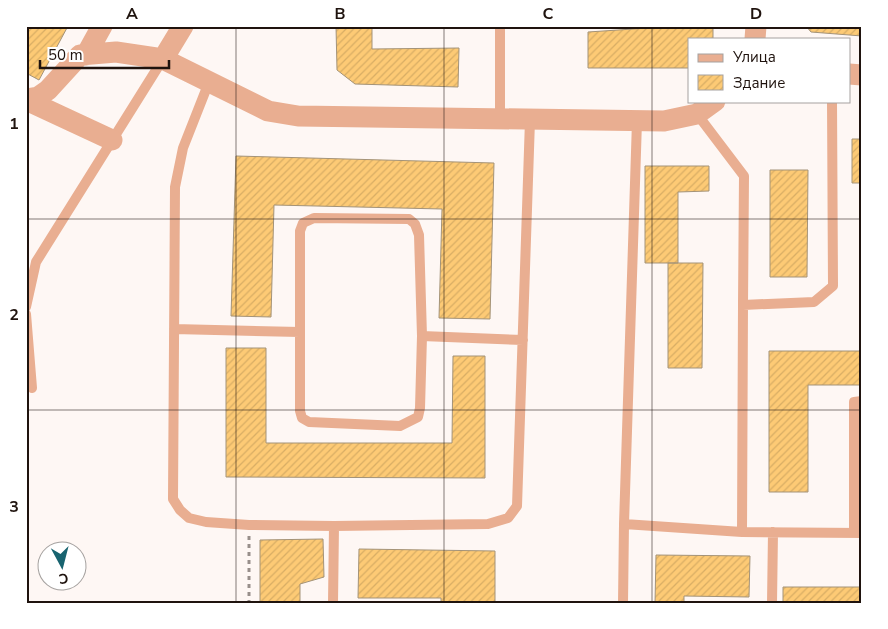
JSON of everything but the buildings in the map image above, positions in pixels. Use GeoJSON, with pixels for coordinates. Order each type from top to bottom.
{"type":"FeatureCollection","features":[{"type":"Feature","properties":{"kind":"street"},"geometry":{"type":"LineString","coordinates":[[86,55],[102,26]]}},
{"type":"Feature","properties":{"kind":"street"},"geometry":{"type":"LineString","coordinates":[[163,59],[183,26]]}},
{"type":"Feature","properties":{"kind":"street"},"geometry":{"type":"LineString","coordinates":[[26,99],[38,97],[48,90],[80,55],[116,52],[163,59],[268,111],[298,116],[664,122],[697,114],[714,102]]}},
{"type":"Feature","properties":{"kind":"street"},"geometry":{"type":"LineString","coordinates":[[26,99],[112,140]]}},
{"type":"Feature","properties":{"kind":"lane"},"geometry":{"type":"LineString","coordinates":[[500,26],[500,119]]}},
{"type":"Feature","properties":{"kind":"lane"},"geometry":{"type":"LineString","coordinates":[[26,307],[36,262],[163,59]]}},
{"type":"Feature","properties":{"kind":"lane"},"geometry":{"type":"LineString","coordinates":[[209,82],[183,148],[175,186],[174,329],[173,500],[189,518],[206,522],[249,525],[334,526],[488,524],[508,518],[517,506],[530,120]]}},
{"type":"Feature","properties":{"kind":"lane"},"geometry":{"type":"LineString","coordinates":[[743,305],[814,302],[833,286],[832,102]]}},
{"type":"Feature","properties":{"kind":"lane"},"geometry":{"type":"LineString","coordinates":[[697,114],[744,176],[742,532]]}},
{"type":"Feature","properties":{"kind":"lane"},"geometry":{"type":"LineString","coordinates":[[624,603],[624,524],[637,121]]}},
{"type":"Feature","properties":{"kind":"lane"},"geometry":{"type":"LineString","coordinates":[[314,218],[409,219],[415,224],[419,235],[422,336],[420,408],[418,416],[400,426],[309,422],[302,418],[300,410],[300,231],[304,223],[314,218]]}},
{"type":"Feature","properties":{"kind":"lane"},"geometry":{"type":"LineString","coordinates":[[26,314],[32,388]]}},
{"type":"Feature","properties":{"kind":"lane"},"geometry":{"type":"LineString","coordinates":[[174,329],[300,332]]}},
{"type":"Feature","properties":{"kind":"lane"},"geometry":{"type":"LineString","coordinates":[[422,336],[523,340]]}},
{"type":"Feature","properties":{"kind":"lane"},"geometry":{"type":"LineString","coordinates":[[624,524],[742,532],[858,533],[854,402],[862,400]]}},
{"type":"Feature","properties":{"kind":"lane"},"geometry":{"type":"LineString","coordinates":[[333,603],[334,526]]}},
{"type":"Feature","properties":{"kind":"lane"},"geometry":{"type":"LineString","coordinates":[[772,603],[773,532]]}},
{"type":"Feature","properties":{"kind":"path"},"geometry":{"type":"LineString","coordinates":[[249,525],[249,603]]}}]}
